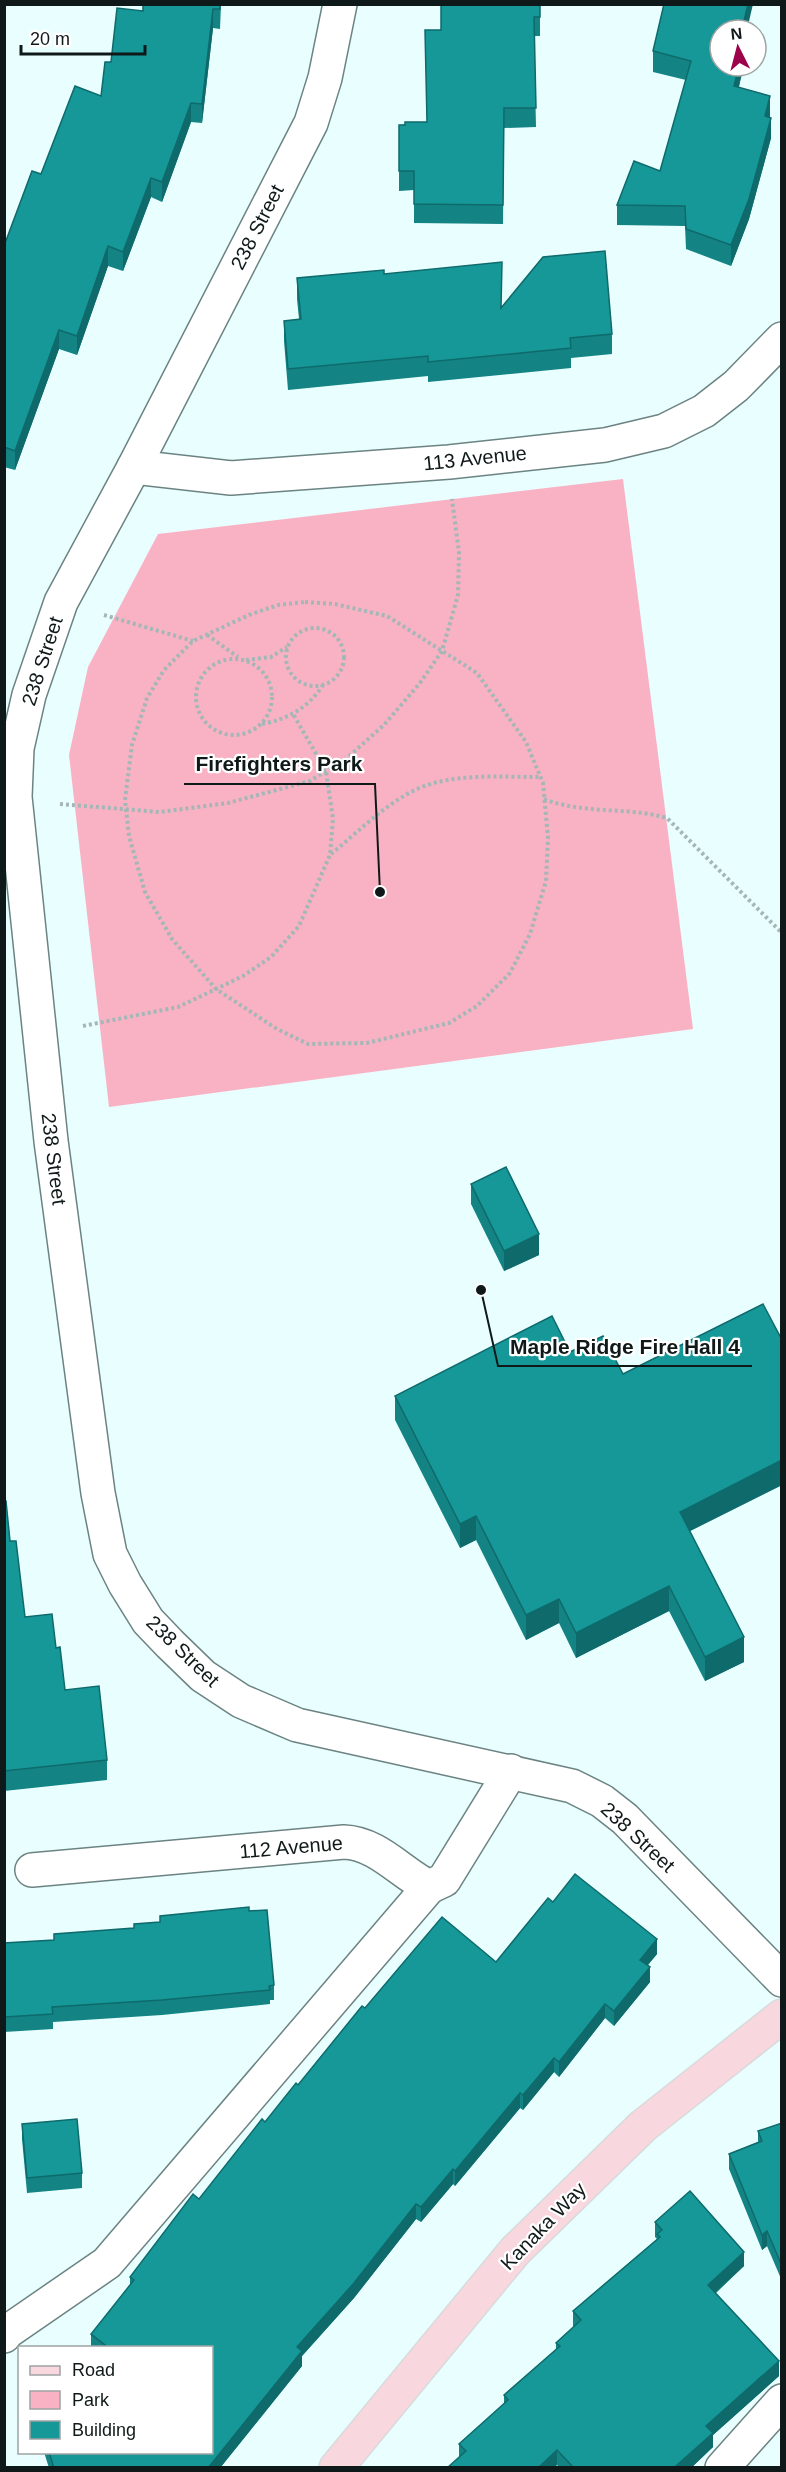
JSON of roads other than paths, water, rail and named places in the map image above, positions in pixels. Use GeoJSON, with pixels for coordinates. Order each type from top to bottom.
{"type":"FeatureCollection","features":[{"type":"Feature","properties":{"kind":"main road","name":"Kanaka Way"},"geometry":{"type":"LineString","coordinates":[[336,2468],[515,2251],[643,2126],[782,2016]]}},
{"type":"Feature","properties":{"kind":"street","name":"238 Street"},"geometry":{"type":"LineString","coordinates":[[340,4],[325,78],[311,123],[134,467],[61,602],[29,695],[17,748],[15,797],[51,1141],[98,1493],[110,1554],[148,1620],[203,1676],[241,1701],[297,1725],[572,1786],[602,1801],[625,1819],[782,1980]]}},
{"type":"Feature","properties":{"kind":"street","name":"113 Avenue"},"geometry":{"type":"LineString","coordinates":[[134,467],[231,478],[449,462],[605,445],[664,431],[704,411],[736,386],[782,339]]}},
{"type":"Feature","properties":{"kind":"street"},"geometry":{"type":"LineString","coordinates":[[4,2336],[107,2263],[429,1887],[444,1880],[511,1771]]}},
{"type":"Feature","properties":{"kind":"street","name":"112 Avenue"},"geometry":{"type":"LineString","coordinates":[[32,1870],[358,1842],[371,1848],[429,1887]]}},
{"type":"Feature","properties":{"kind":"street"},"geometry":{"type":"LineString","coordinates":[[722,2468],[782,2401]]}},
{"type":"Feature","properties":{"kind":"place","name":"Firefighters Park"},"geometry":{"type":"Point","coordinates":[380,892]}},
{"type":"Feature","properties":{"kind":"place","name":"Maple Ridge Fire Hall 4"},"geometry":{"type":"Point","coordinates":[481,1290]}}]}
